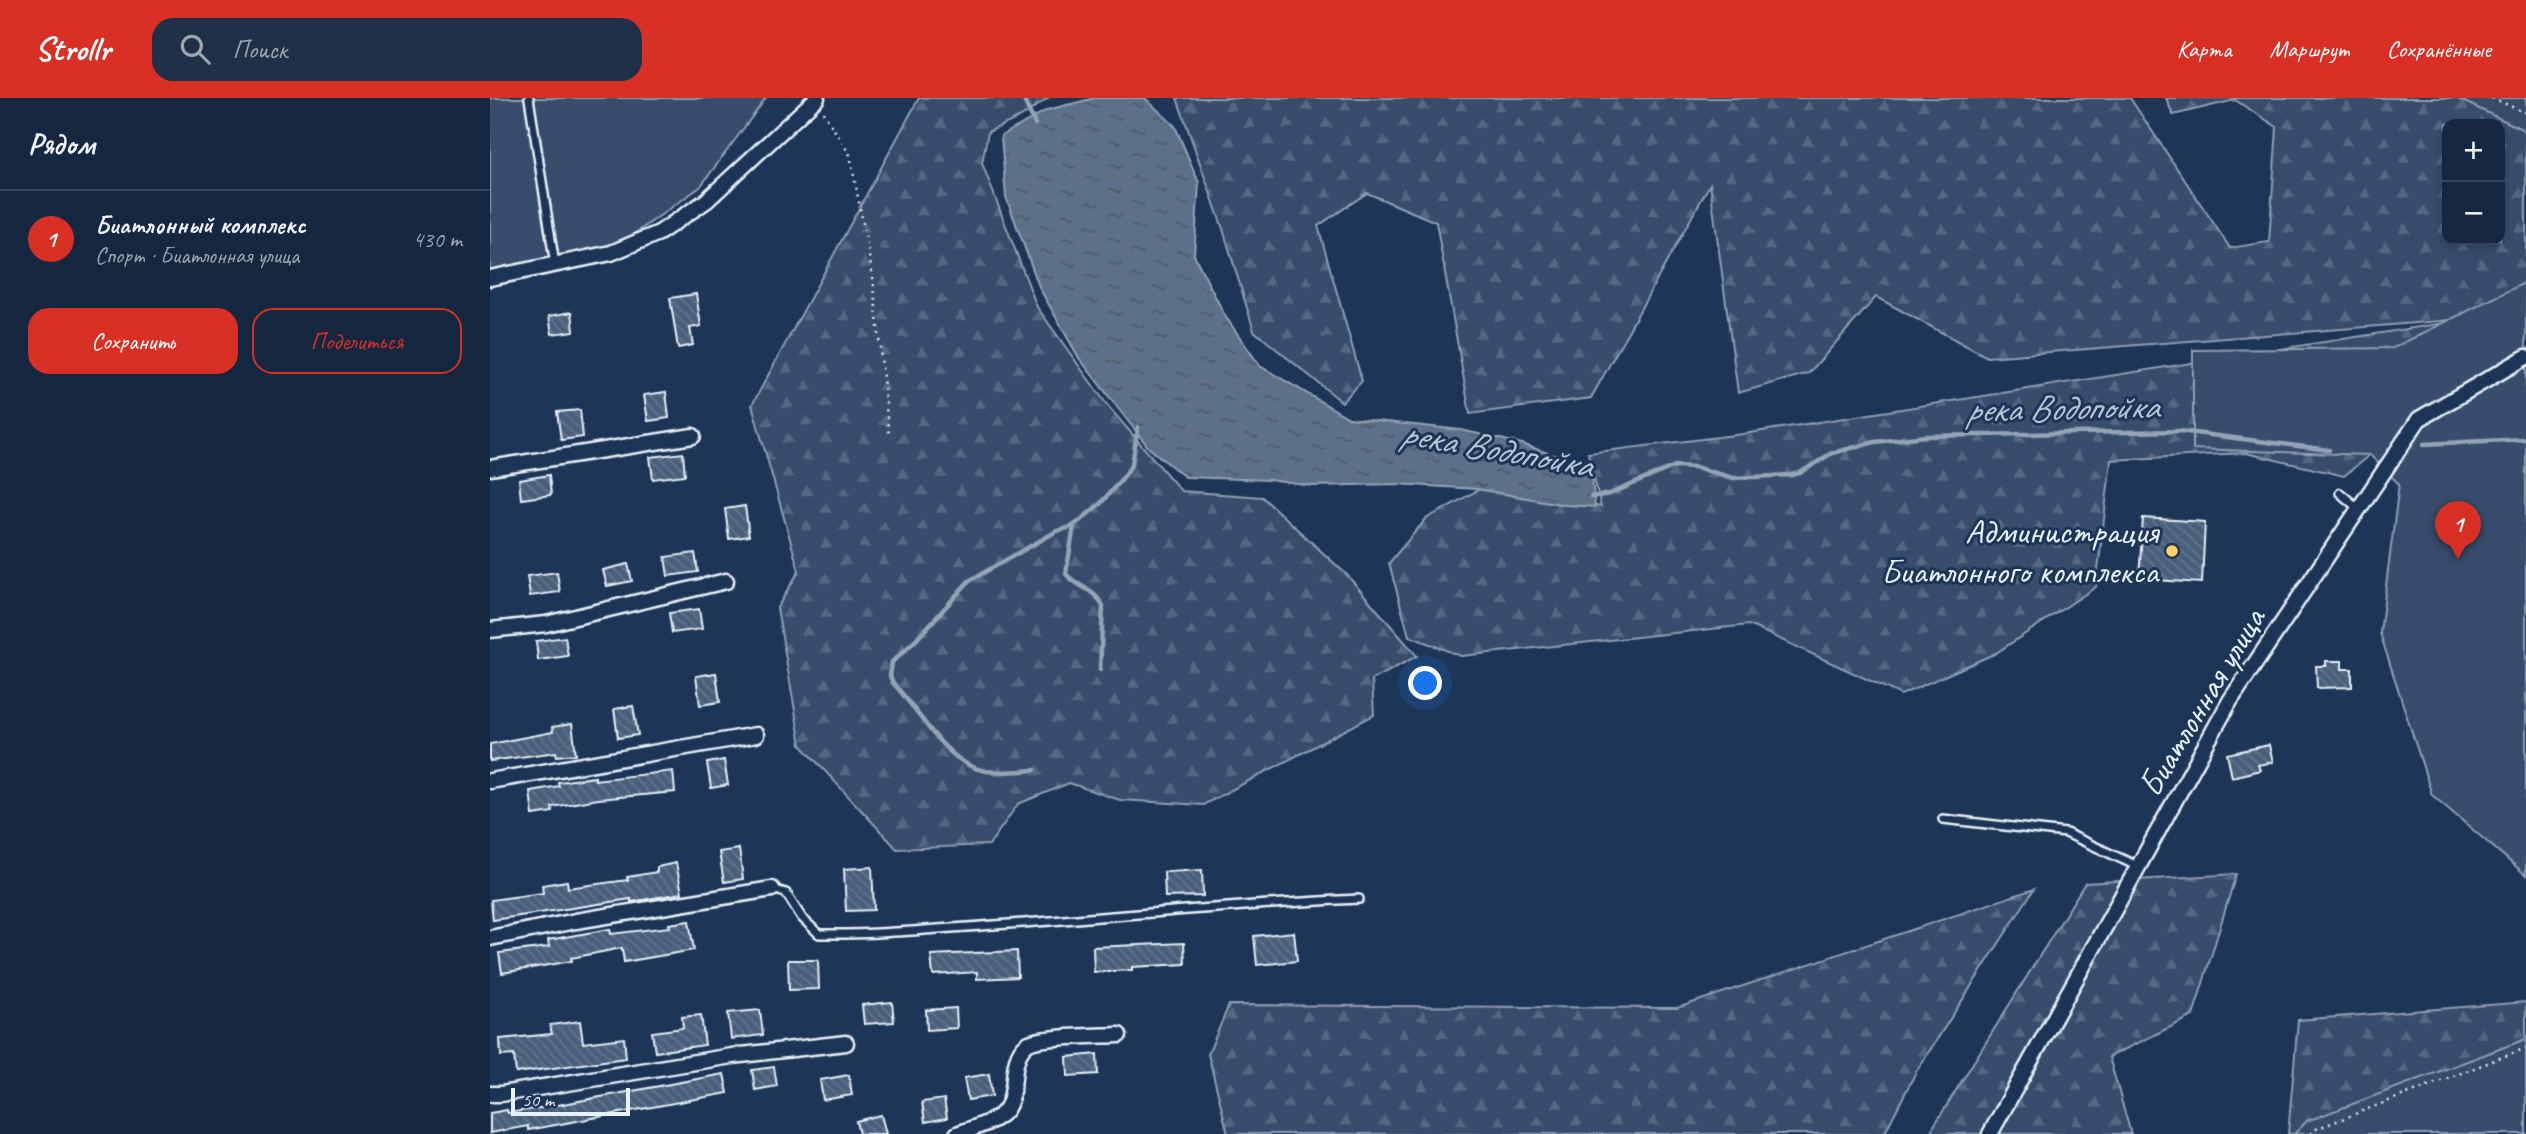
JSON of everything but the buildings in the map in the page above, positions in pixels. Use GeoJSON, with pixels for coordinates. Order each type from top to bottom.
{"type":"FeatureCollection","features":[{"type":"Feature","properties":{"kind":"street"},"geometry":{"type":"LineString","coordinates":[[490,278],[611,253],[659,233],[706,201],[816,99]]}},
{"type":"Feature","properties":{"kind":"street","name":"Биатлонная улица"},"geometry":{"type":"LineString","coordinates":[[1990,1134],[2230,701],[2418,419],[2526,357]]}},
{"type":"Feature","properties":{"kind":"street"},"geometry":{"type":"LineString","coordinates":[[490,468],[693,436]]}},
{"type":"Feature","properties":{"kind":"street"},"geometry":{"type":"LineString","coordinates":[[490,630],[546,624],[726,581]]}},
{"type":"Feature","properties":{"kind":"street"},"geometry":{"type":"LineString","coordinates":[[490,781],[756,735]]}},
{"type":"Feature","properties":{"kind":"street"},"geometry":{"type":"LineString","coordinates":[[490,938],[772,889]]}},
{"type":"Feature","properties":{"kind":"street"},"geometry":{"type":"LineString","coordinates":[[957,1134],[999,1117],[1010,1103],[1018,1056],[1028,1043],[1119,1035]]}},
{"type":"Feature","properties":{"kind":"street"},"geometry":{"type":"LineString","coordinates":[[490,1094],[732,1056],[846,1043]]}},
{"type":"Feature","properties":{"kind":"lane"},"geometry":{"type":"LineString","coordinates":[[529,98],[555,265]]}},
{"type":"Feature","properties":{"kind":"lane"},"geometry":{"type":"LineString","coordinates":[[2340,493],[2359,510]]}},
{"type":"Feature","properties":{"kind":"lane"},"geometry":{"type":"LineString","coordinates":[[1943,819],[2066,833],[2137,866]]}},
{"type":"Feature","properties":{"kind":"lane"},"geometry":{"type":"LineString","coordinates":[[772,889],[786,893],[802,918],[819,933],[851,934],[1359,899]]}},
{"type":"Feature","properties":{"kind":"path"},"geometry":{"type":"LineString","coordinates":[[2492,98],[2526,113]]}},
{"type":"Feature","properties":{"kind":"path"},"geometry":{"type":"LineString","coordinates":[[816,99],[850,155],[873,277],[889,437]]}},
{"type":"Feature","properties":{"kind":"path"},"geometry":{"type":"LineString","coordinates":[[2311,1134],[2328,1124],[2526,1048]]}},
{"type":"Feature","properties":{"kind":"green space"},"geometry":{"type":"Polygon","coordinates":[[[490,98],[766,98],[700,187],[616,247],[490,271],[490,98]]]}},
{"type":"Feature","properties":{"kind":"green space"},"geometry":{"type":"Polygon","coordinates":[[[919,98],[1048,98],[1021,117],[988,132],[982,163],[1037,307],[1107,405],[1181,491],[1262,497],[1347,575],[1417,656],[1372,680],[1374,715],[1203,805],[1120,800],[1069,783],[1018,804],[989,845],[897,849],[801,745],[777,608],[799,571],[752,405],[919,98]]]}},
{"type":"Feature","properties":{"kind":"green space"},"geometry":{"type":"Polygon","coordinates":[[[1177,98],[2130,98],[2230,248],[2269,242],[2277,127],[2235,100],[2173,115],[2166,98],[2526,98],[2526,293],[2478,318],[1987,357],[1876,297],[1809,373],[1738,393],[1710,184],[1591,398],[1470,414],[1436,222],[1367,193],[1318,226],[1362,381],[1342,402],[1254,331],[1223,229],[1177,98]]]}},
{"type":"Feature","properties":{"kind":"green space"},"geometry":{"type":"Polygon","coordinates":[[[2456,98],[2526,98],[2526,131],[2456,98]]]}},
{"type":"Feature","properties":{"kind":"green space"},"geometry":{"type":"Polygon","coordinates":[[[2526,282],[2526,875],[2432,795],[2380,633],[2399,484],[2370,455],[2193,449],[2193,350],[2393,348],[2526,282]]]}},
{"type":"Feature","properties":{"kind":"green space"},"geometry":{"type":"Polygon","coordinates":[[[2457,321],[2392,436],[2344,476],[2246,453],[2111,460],[2096,587],[1996,653],[1901,695],[1749,625],[1461,656],[1409,636],[1389,563],[1426,519],[1480,489],[1530,491],[1601,507],[1588,453],[1743,434],[2457,321]]]}},
{"type":"Feature","properties":{"kind":"green space"},"geometry":{"type":"Polygon","coordinates":[[[2236,874],[2193,1016],[2109,1057],[2131,1134],[1932,1134],[1932,1129],[2085,883],[2236,874]]]}},
{"type":"Feature","properties":{"kind":"green space"},"geometry":{"type":"Polygon","coordinates":[[[2034,889],[1916,1072],[1884,1134],[1228,1134],[1208,1054],[1229,1005],[1677,1008],[2034,889]]]}},
{"type":"Feature","properties":{"kind":"green space"},"geometry":{"type":"Polygon","coordinates":[[[2526,1002],[2526,1134],[2288,1134],[2298,1020],[2526,1002]]]}},
{"type":"Feature","properties":{"kind":"green space"},"geometry":{"type":"Polygon","coordinates":[[[2526,1039],[2526,1134],[2294,1134],[2307,1121],[2526,1039]]]}},
{"type":"Feature","properties":{"kind":"water"},"geometry":{"type":"Polygon","coordinates":[[[1095,98],[1145,98],[1175,126],[1199,183],[1194,255],[1225,316],[1260,366],[1349,418],[1461,430],[1522,444],[1591,468],[1595,507],[1565,505],[1477,489],[1395,484],[1312,486],[1269,480],[1185,477],[1149,448],[1079,358],[1040,289],[1006,197],[1001,136],[1047,110],[1095,98]]]}},
{"type":"Feature","properties":{"kind":"waterway","name":"река Водопойка"},"geometry":{"type":"LineString","coordinates":[[1023,98],[1035,124]]}},
{"type":"Feature","properties":{"kind":"waterway"},"geometry":{"type":"LineString","coordinates":[[1035,770],[986,771],[958,759],[934,735],[893,683],[890,676],[892,662],[916,640],[969,581],[1057,531],[1071,527],[1101,503],[1132,464],[1138,427]]}},
{"type":"Feature","properties":{"kind":"waterway","name":"река Водопойка"},"geometry":{"type":"LineString","coordinates":[[1591,497],[1610,494],[1675,466],[1695,467],[1733,478],[1791,475],[1800,473],[1832,453],[1875,442],[1926,436],[2179,431],[2329,450]]}},
{"type":"Feature","properties":{"kind":"waterway","name":"река Водопойка"},"geometry":{"type":"LineString","coordinates":[[2424,444],[2526,439]]}},
{"type":"Feature","properties":{"kind":"waterway"},"geometry":{"type":"LineString","coordinates":[[1074,526],[1066,574],[1091,592],[1103,606],[1100,670]]}},
{"type":"Feature","properties":{"kind":"place","name":"Администрация Биатлонного комплекса"},"geometry":{"type":"Point","coordinates":[2172,551]}},
{"type":"Feature","properties":{"kind":"place","name":"Биатлонный комплекс"},"geometry":{"type":"Point","coordinates":[2458,559]}}]}
